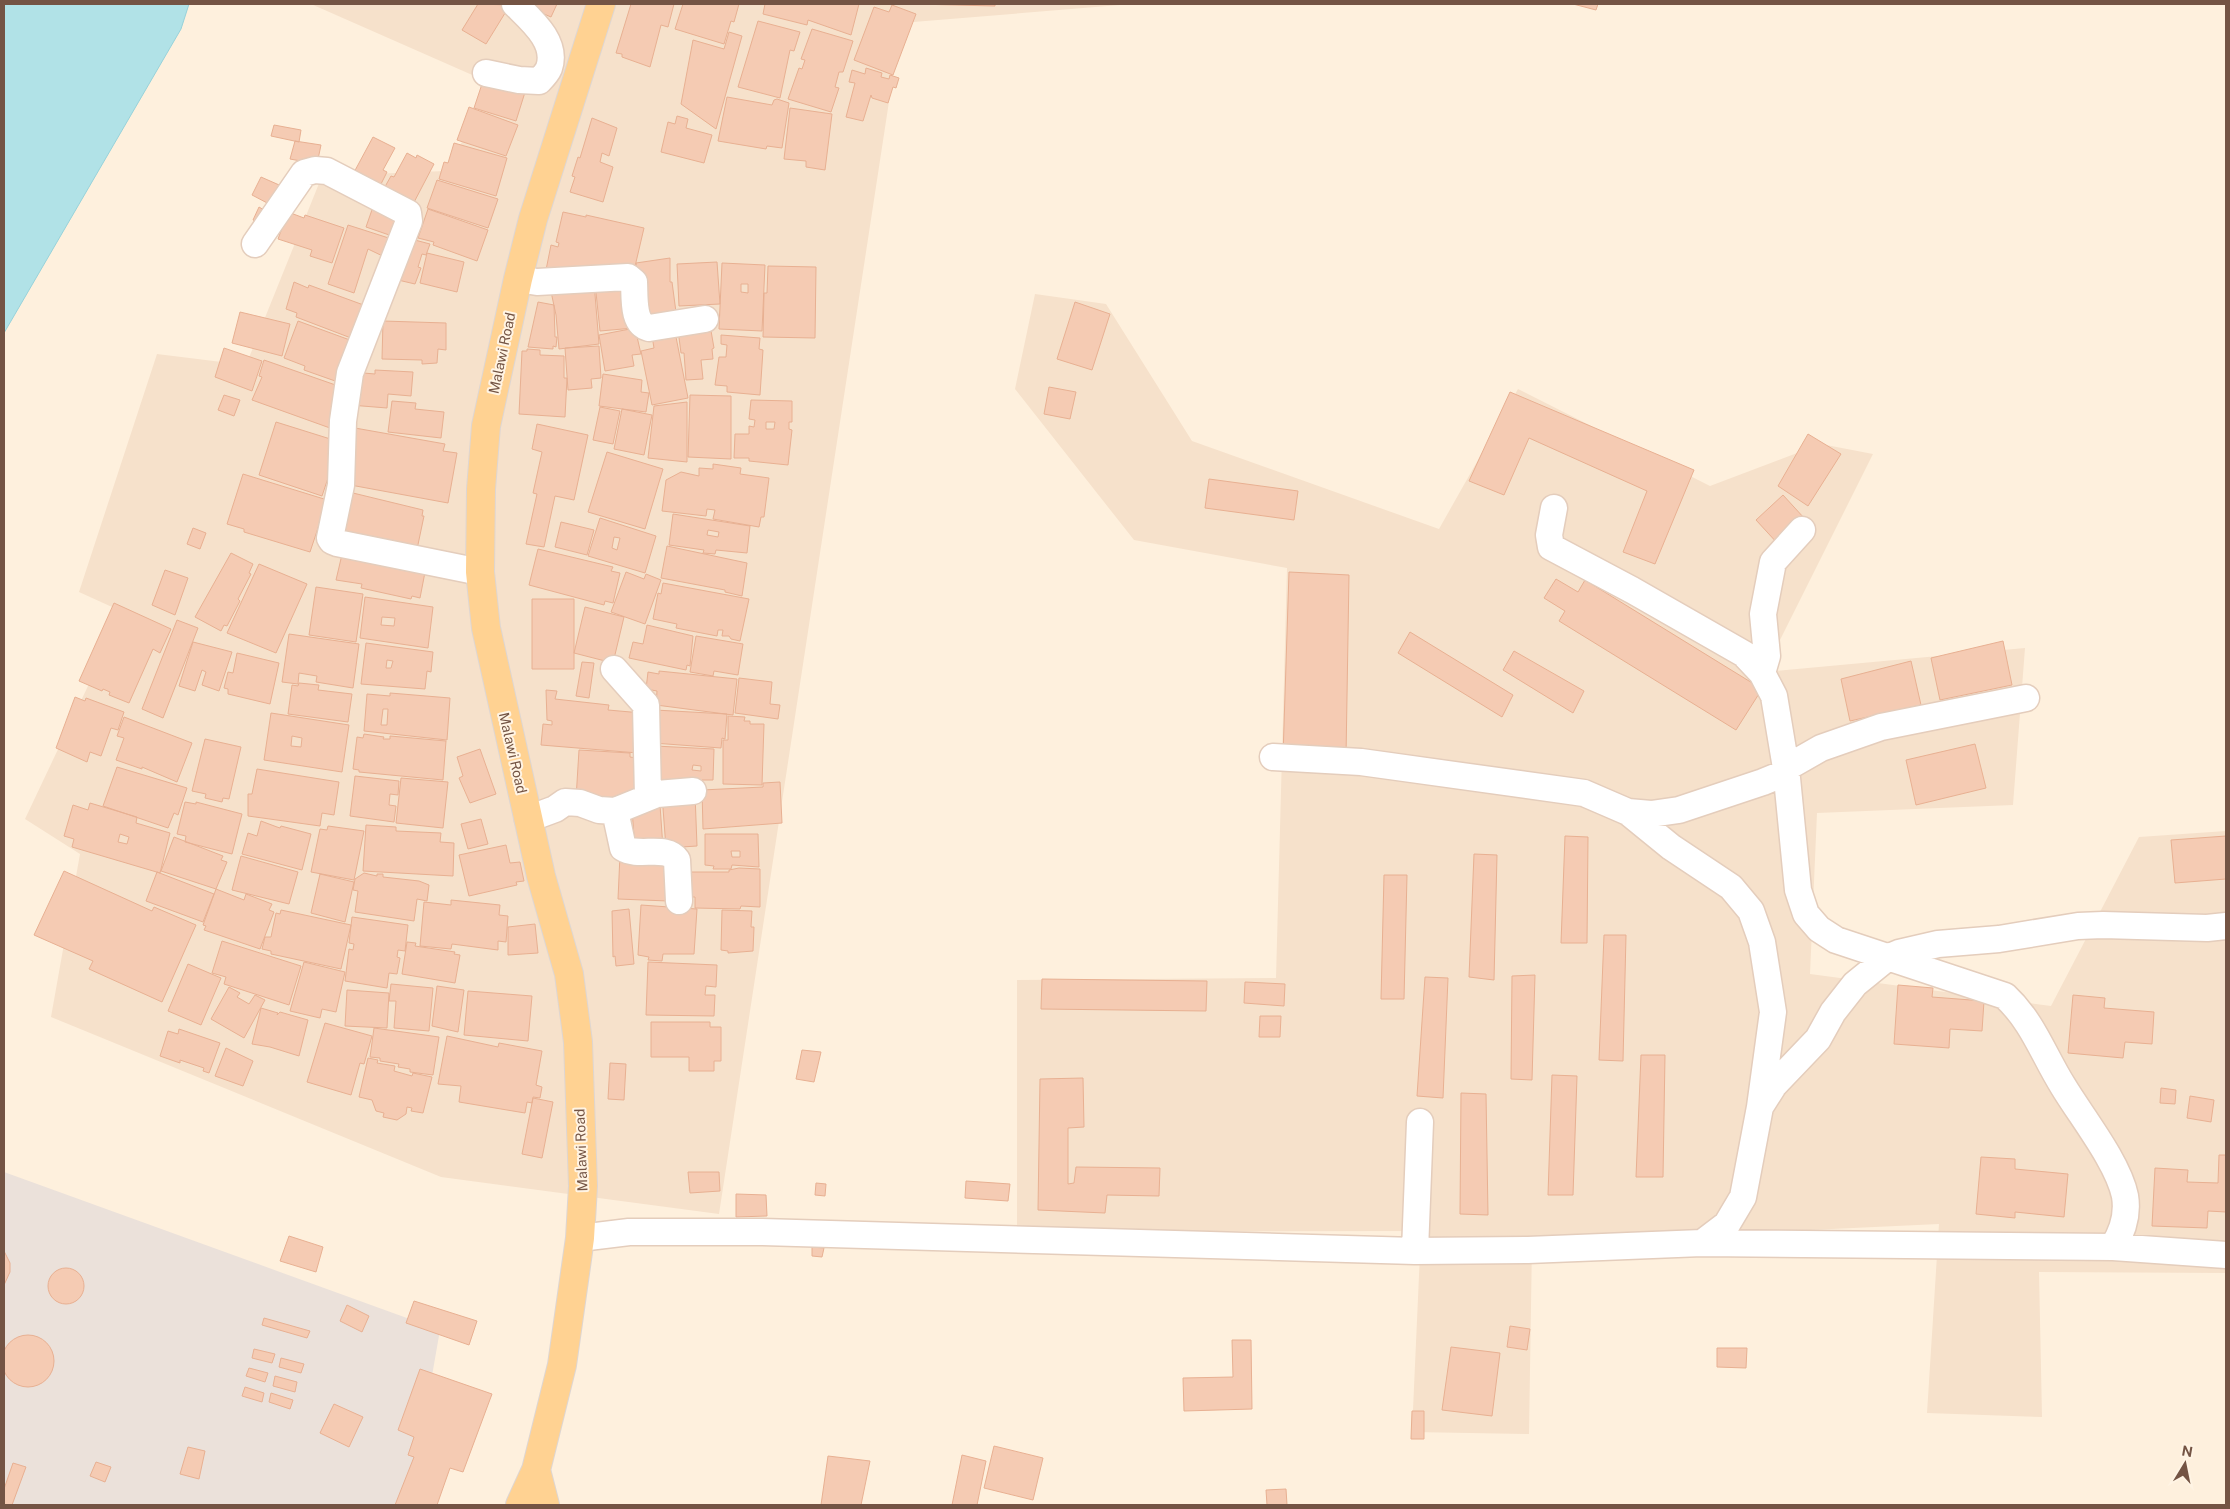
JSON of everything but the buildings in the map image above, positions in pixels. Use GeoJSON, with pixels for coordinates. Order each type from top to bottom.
{"type":"FeatureCollection","features":[{"type":"Feature","properties":{"kind":"main road","name":"Malawi Road"},"geometry":{"type":"LineString","coordinates":[[520,1505],[536,1470],[562,1365],[580,1238],[583,1186],[578,1042],[569,974],[540,876],[486,628],[480,572],[481,489],[486,426],[518,279],[533,219],[601,4]]}},
{"type":"Feature","properties":{"kind":"main road"},"geometry":{"type":"LineString","coordinates":[[536,1470],[545,1505]]}},
{"type":"Feature","properties":{"kind":"street"},"geometry":{"type":"LineString","coordinates":[[486,73],[519,80],[539,81],[549,68],[549,51],[542,31],[515,4]]}},
{"type":"Feature","properties":{"kind":"street"},"geometry":{"type":"LineString","coordinates":[[255,244],[304,173],[315,170],[327,171],[408,213],[409,221],[350,373],[343,421],[341,485],[330,538],[337,543],[480,572]]}},
{"type":"Feature","properties":{"kind":"street"},"geometry":{"type":"LineString","coordinates":[[518,279],[537,282],[628,277],[634,282],[638,320],[642,326],[649,328],[705,318]]}},
{"type":"Feature","properties":{"kind":"street"},"geometry":{"type":"LineString","coordinates":[[1554,508],[1549,535],[1551,547],[1632,590],[1744,654],[1762,673],[1774,696],[1786,768],[1798,890],[1806,914],[1819,929],[1836,940],[1887,958],[1924,967],[2005,996],[2021,1011],[2061,1084],[2118,1175],[2125,1197],[2125,1212],[2124,1225],[2113,1247]]}},
{"type":"Feature","properties":{"kind":"street"},"geometry":{"type":"LineString","coordinates":[[1762,673],[1767,656],[1763,614],[1774,562],[1802,530]]}},
{"type":"Feature","properties":{"kind":"street"},"geometry":{"type":"LineString","coordinates":[[614,669],[646,705],[648,797]]}},
{"type":"Feature","properties":{"kind":"street"},"geometry":{"type":"LineString","coordinates":[[1628,812],[1651,814],[1679,810],[1763,782],[1780,774],[1786,768],[1821,748],[1881,727],[2026,698]]}},
{"type":"Feature","properties":{"kind":"street"},"geometry":{"type":"LineString","coordinates":[[1273,757],[1361,762],[1584,793],[1628,812],[1671,847],[1731,888],[1751,911],[1762,942],[1773,1012],[1760,1107],[1743,1197],[1727,1224],[1702,1243]]}},
{"type":"Feature","properties":{"kind":"street"},"geometry":{"type":"LineString","coordinates":[[528,819],[570,801],[598,810],[615,812],[648,797],[667,792],[694,791]]}},
{"type":"Feature","properties":{"kind":"street"},"geometry":{"type":"LineString","coordinates":[[615,812],[623,848],[630,853],[667,853],[674,855],[677,860],[678,900]]}},
{"type":"Feature","properties":{"kind":"street"},"geometry":{"type":"LineString","coordinates":[[1760,1107],[1774,1085],[1818,1038],[1855,984],[1887,958],[1938,944],[1999,939],[2078,926],[2206,928],[2226,926]]}},
{"type":"Feature","properties":{"kind":"street"},"geometry":{"type":"LineString","coordinates":[[1416,1252],[1420,1122]]}},
{"type":"Feature","properties":{"kind":"street"},"geometry":{"type":"LineString","coordinates":[[580,1238],[629,1232],[762,1232],[1416,1252],[1528,1250],[1702,1243],[2113,1247],[2226,1255]]}},
{"type":"Feature","properties":{"kind":"shaded area"},"geometry":{"type":"Polygon","coordinates":[[[311,4],[1132,4],[901,23],[719,1214],[441,1177],[51,1017],[80,854],[25,819],[123,612],[79,592],[157,354],[246,365],[322,176],[445,171],[495,85],[311,4]]]}},
{"type":"Feature","properties":{"kind":"shaded area"},"geometry":{"type":"Polygon","coordinates":[[[1035,294],[1106,304],[1192,441],[1439,529],[1518,389],[1710,486],[1821,444],[1873,454],[1764,672],[2025,648],[2013,805],[1817,813],[1810,974],[2051,1006],[2139,837],[2226,831],[2226,1273],[2039,1272],[2042,1417],[1927,1413],[1939,1224],[1532,1243],[1529,1434],[1412,1432],[1421,1231],[1017,1232],[1017,980],[1276,978],[1287,568],[1134,540],[1015,389],[1035,294]]]}},
{"type":"Feature","properties":{"kind":"shaded area"},"geometry":{"type":"Polygon","coordinates":[[[4,1172],[440,1330],[415,1473],[394,1505],[4,1505],[4,1172]]]}},
{"type":"Feature","properties":{"kind":"water"},"geometry":{"type":"Polygon","coordinates":[[[4,4],[189,4],[181,29],[4,333],[4,4]]]}}]}
